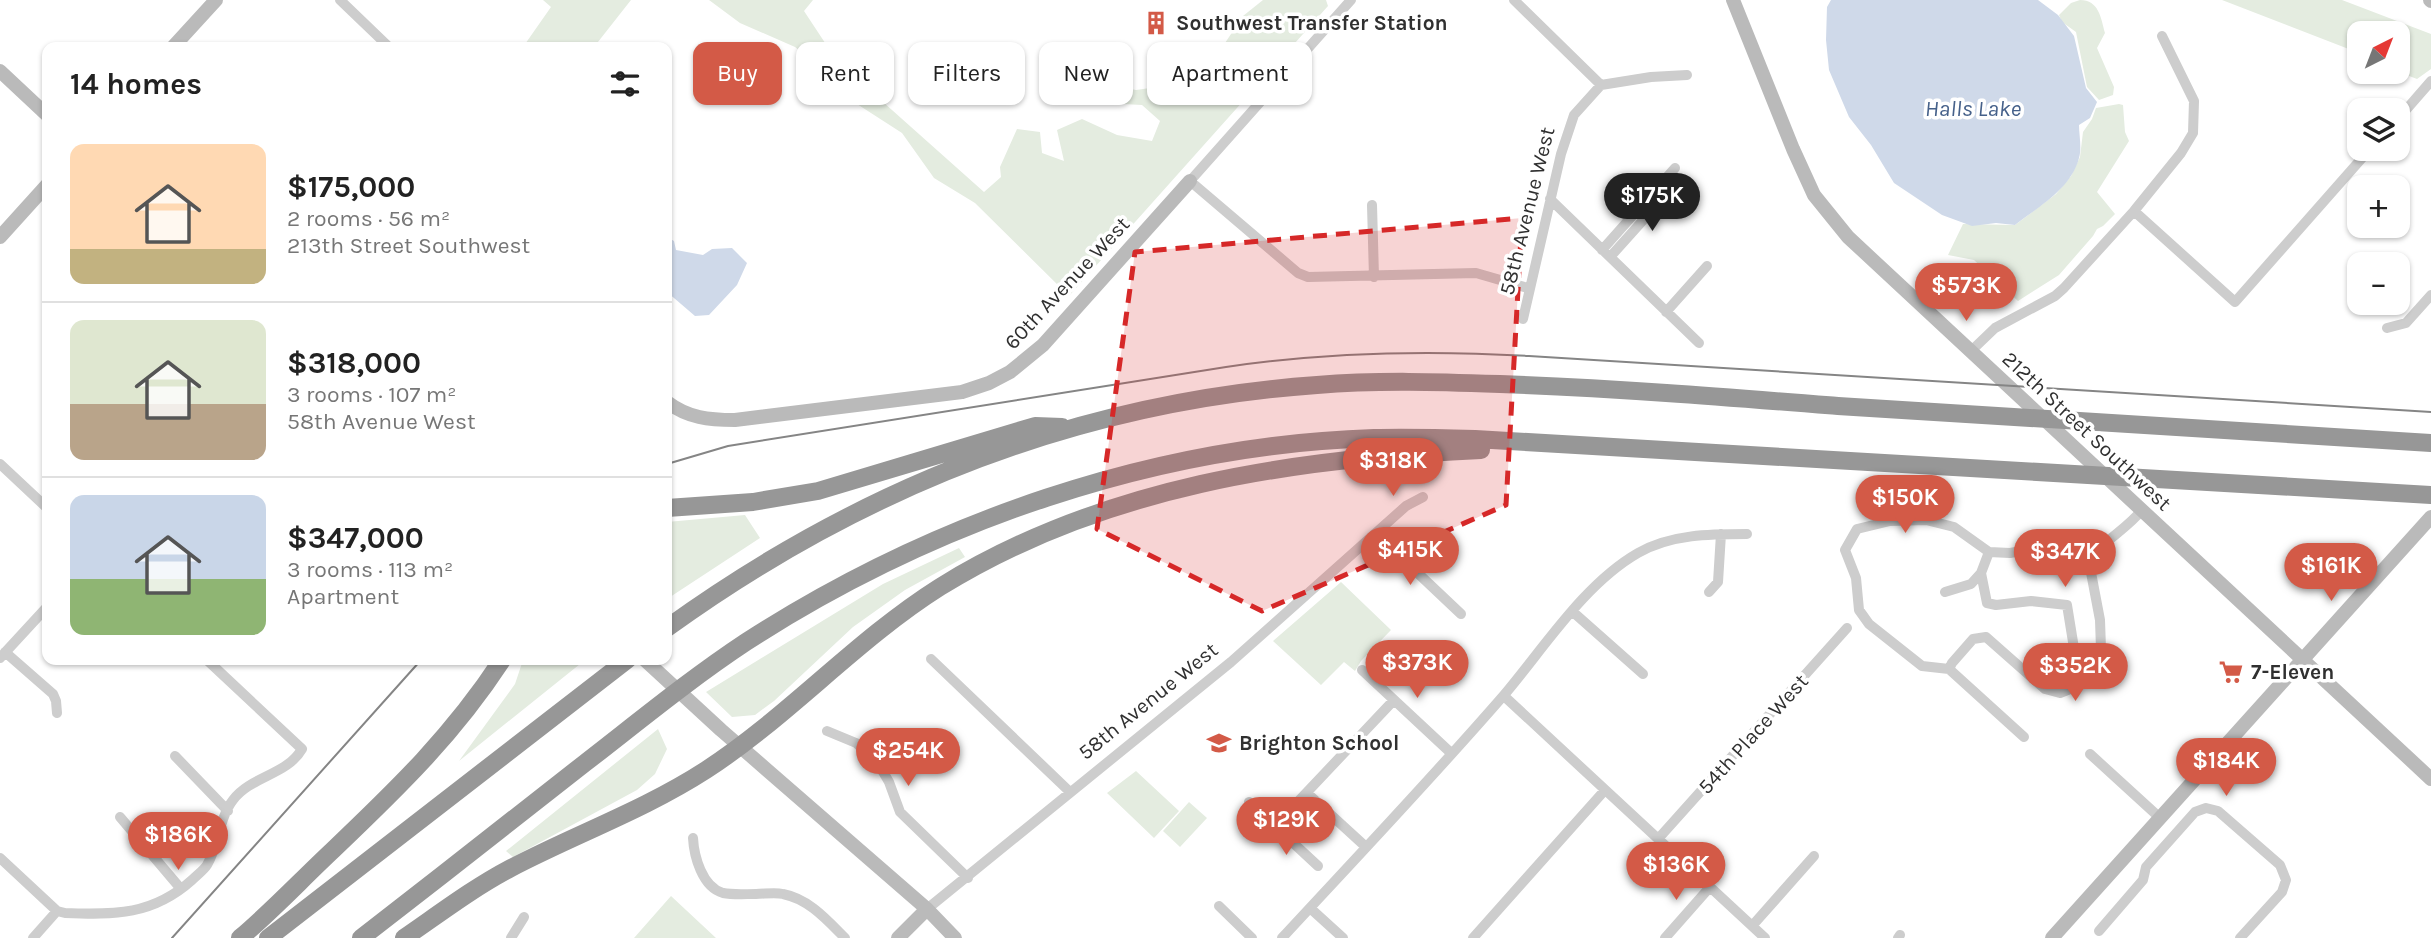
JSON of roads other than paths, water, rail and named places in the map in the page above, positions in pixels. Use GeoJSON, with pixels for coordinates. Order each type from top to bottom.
{"type":"FeatureCollection","features":[{"type":"Feature","properties":{"kind":"highway"},"geometry":{"type":"LineString","coordinates":[[672,625],[774,556],[878,500],[979,458],[1075,427],[1188,401],[1254,391],[1383,382],[1593,388],[1981,416],[2431,443]]}},
{"type":"Feature","properties":{"kind":"highway"},"geometry":{"type":"LineString","coordinates":[[672,508],[795,496],[1035,425],[1075,427]]}},
{"type":"Feature","properties":{"kind":"highway"},"geometry":{"type":"LineString","coordinates":[[361,938],[705,671],[805,606],[948,534],[1064,492],[1150,469],[1258,449],[1374,438],[1475,439],[2431,495]]}},
{"type":"Feature","properties":{"kind":"highway"},"geometry":{"type":"LineString","coordinates":[[404,938],[495,877],[659,799],[740,746],[887,624],[940,587],[1002,552],[1066,524],[1125,503],[1296,466],[1393,454],[1586,445]]}},
{"type":"Feature","properties":{"kind":"highway"},"geometry":{"type":"LineString","coordinates":[[240,938],[440,744],[499,665]]}},
{"type":"Feature","properties":{"kind":"highway"},"geometry":{"type":"LineString","coordinates":[[268,938],[621,665]]}},
{"type":"Feature","properties":{"kind":"main road"},"geometry":{"type":"LineString","coordinates":[[178,42],[216,0]]}},
{"type":"Feature","properties":{"kind":"main road","name":"212th Street Southwest"},"geometry":{"type":"LineString","coordinates":[[1733,0],[1814,195],[1848,237],[2431,779]]}},
{"type":"Feature","properties":{"kind":"main road"},"geometry":{"type":"LineString","coordinates":[[0,71],[42,110]]}},
{"type":"Feature","properties":{"kind":"main road","name":"60th Avenue West"},"geometry":{"type":"LineString","coordinates":[[672,406],[695,417],[735,420],[962,392],[989,383],[1010,372],[1043,345],[1190,181]]}},
{"type":"Feature","properties":{"kind":"main road"},"geometry":{"type":"LineString","coordinates":[[0,237],[42,191]]}},
{"type":"Feature","properties":{"kind":"main road"},"geometry":{"type":"LineString","coordinates":[[2052,938],[2431,517]]}},
{"type":"Feature","properties":{"kind":"main road"},"geometry":{"type":"LineString","coordinates":[[650,665],[927,909],[955,938]]}},
{"type":"Feature","properties":{"kind":"main road","name":"58th Avenue West"},"geometry":{"type":"LineString","coordinates":[[898,938],[927,909]]}},
{"type":"Feature","properties":{"kind":"street"},"geometry":{"type":"LineString","coordinates":[[340,0],[384,42]]}},
{"type":"Feature","properties":{"kind":"street","name":"60th Avenue West"},"geometry":{"type":"LineString","coordinates":[[1190,181],[1351,0]]}},
{"type":"Feature","properties":{"kind":"street"},"geometry":{"type":"LineString","coordinates":[[1514,0],[1601,85],[1651,77],[1687,75]]}},
{"type":"Feature","properties":{"kind":"street"},"geometry":{"type":"LineString","coordinates":[[1970,351],[1995,328],[2055,296],[2134,211],[2181,153],[2193,133],[2194,101],[2162,36]]}},
{"type":"Feature","properties":{"kind":"street"},"geometry":{"type":"LineString","coordinates":[[2410,105],[2431,81]]}},
{"type":"Feature","properties":{"kind":"street","name":"58th Avenue West"},"geometry":{"type":"LineString","coordinates":[[1523,319],[1561,154],[1574,115],[1601,85]]}},
{"type":"Feature","properties":{"kind":"street"},"geometry":{"type":"LineString","coordinates":[[2134,211],[2235,302],[2359,161]]}},
{"type":"Feature","properties":{"kind":"street"},"geometry":{"type":"LineString","coordinates":[[1606,253],[1675,168]]}},
{"type":"Feature","properties":{"kind":"street"},"geometry":{"type":"LineString","coordinates":[[1190,181],[1298,273],[1314,278],[1476,273],[1528,288]]}},
{"type":"Feature","properties":{"kind":"street"},"geometry":{"type":"LineString","coordinates":[[1606,253],[1672,188]]}},
{"type":"Feature","properties":{"kind":"street"},"geometry":{"type":"LineString","coordinates":[[1550,199],[1699,343]]}},
{"type":"Feature","properties":{"kind":"street"},"geometry":{"type":"LineString","coordinates":[[1372,205],[1374,277]]}},
{"type":"Feature","properties":{"kind":"street"},"geometry":{"type":"LineString","coordinates":[[1667,312],[1707,266]]}},
{"type":"Feature","properties":{"kind":"street"},"geometry":{"type":"LineString","coordinates":[[2387,328],[2406,323],[2431,295]]}},
{"type":"Feature","properties":{"kind":"street"},"geometry":{"type":"LineString","coordinates":[[0,464],[42,503]]}},
{"type":"Feature","properties":{"kind":"street","name":"58th Avenue West"},"geometry":{"type":"LineString","coordinates":[[927,909],[1231,662],[1406,506],[1423,497]]}},
{"type":"Feature","properties":{"kind":"street"},"geometry":{"type":"LineString","coordinates":[[1950,669],[1973,639],[1986,637],[2045,689],[2060,693],[2070,689],[2101,649],[2100,621],[2089,562],[2098,548],[2134,520],[2142,510]]}},
{"type":"Feature","properties":{"kind":"street"},"geometry":{"type":"LineString","coordinates":[[2024,737],[1950,669],[1922,666],[1869,624],[1859,610],[1856,578],[1845,550],[1857,528],[1889,521],[1926,520],[1954,527],[1989,551],[2010,553],[2075,546],[2098,548]]}},
{"type":"Feature","properties":{"kind":"street"},"geometry":{"type":"LineString","coordinates":[[1709,592],[1718,582],[1721,534]]}},
{"type":"Feature","properties":{"kind":"street"},"geometry":{"type":"LineString","coordinates":[[1282,938],[1504,696],[1573,612],[1610,573],[1640,552],[1686,536],[1747,534]]}},
{"type":"Feature","properties":{"kind":"street"},"geometry":{"type":"LineString","coordinates":[[1364,545],[1388,545],[1461,614]]}},
{"type":"Feature","properties":{"kind":"street"},"geometry":{"type":"LineString","coordinates":[[1945,592],[1971,584],[1981,573],[1989,551]]}},
{"type":"Feature","properties":{"kind":"street"},"geometry":{"type":"LineString","coordinates":[[1981,573],[1987,603],[1996,605],[2031,601],[2067,605],[2080,679]]}},
{"type":"Feature","properties":{"kind":"street"},"geometry":{"type":"LineString","coordinates":[[42,612],[3,655],[53,694],[57,713]]}},
{"type":"Feature","properties":{"kind":"street"},"geometry":{"type":"LineString","coordinates":[[1573,612],[1643,674]]}},
{"type":"Feature","properties":{"kind":"street","name":"54th Place West"},"geometry":{"type":"LineString","coordinates":[[1658,839],[1847,628]]}},
{"type":"Feature","properties":{"kind":"street"},"geometry":{"type":"LineString","coordinates":[[931,659],[1070,792]]}},
{"type":"Feature","properties":{"kind":"street"},"geometry":{"type":"LineString","coordinates":[[0,858],[57,911],[65,914],[121,914],[159,904],[181,890],[207,866],[233,799],[254,782],[295,762],[302,750],[213,665]]}},
{"type":"Feature","properties":{"kind":"street"},"geometry":{"type":"LineString","coordinates":[[1362,670],[1451,753]]}},
{"type":"Feature","properties":{"kind":"street"},"geometry":{"type":"LineString","coordinates":[[1504,696],[1765,938]]}},
{"type":"Feature","properties":{"kind":"street"},"geometry":{"type":"LineString","coordinates":[[1275,827],[1394,700]]}},
{"type":"Feature","properties":{"kind":"street"},"geometry":{"type":"LineString","coordinates":[[827,732],[856,743],[876,760],[889,782],[900,812],[968,878]]}},
{"type":"Feature","properties":{"kind":"street"},"geometry":{"type":"LineString","coordinates":[[2090,754],[2159,817]]}},
{"type":"Feature","properties":{"kind":"street"},"geometry":{"type":"LineString","coordinates":[[175,756],[228,811]]}},
{"type":"Feature","properties":{"kind":"street"},"geometry":{"type":"LineString","coordinates":[[1473,938],[1605,790]]}},
{"type":"Feature","properties":{"kind":"street"},"geometry":{"type":"LineString","coordinates":[[1307,793],[1366,847]]}},
{"type":"Feature","properties":{"kind":"street"},"geometry":{"type":"LineString","coordinates":[[1249,802],[1318,866]]}},
{"type":"Feature","properties":{"kind":"street"},"geometry":{"type":"LineString","coordinates":[[2099,931],[2143,880],[2146,867],[2196,811],[2206,808],[2218,811],[2280,865],[2286,880],[2282,892],[2240,938]]}},
{"type":"Feature","properties":{"kind":"street"},"geometry":{"type":"LineString","coordinates":[[120,817],[181,890]]}},
{"type":"Feature","properties":{"kind":"street"},"geometry":{"type":"LineString","coordinates":[[693,838],[694,855],[705,878],[719,892],[781,893],[803,900],[845,938]]}},
{"type":"Feature","properties":{"kind":"street"},"geometry":{"type":"LineString","coordinates":[[1752,926],[1814,856]]}},
{"type":"Feature","properties":{"kind":"street"},"geometry":{"type":"LineString","coordinates":[[1665,938],[1710,887]]}},
{"type":"Feature","properties":{"kind":"street"},"geometry":{"type":"LineString","coordinates":[[1219,906],[1252,938]]}},
{"type":"Feature","properties":{"kind":"street"},"geometry":{"type":"LineString","coordinates":[[1310,908],[1343,938]]}},
{"type":"Feature","properties":{"kind":"street"},"geometry":{"type":"LineString","coordinates":[[33,938],[57,911]]}},
{"type":"Feature","properties":{"kind":"street"},"geometry":{"type":"LineString","coordinates":[[512,938],[524,917]]}},
{"type":"Feature","properties":{"kind":"water","name":"Halls Lake"},"geometry":{"type":"Polygon","coordinates":[[[1831,0],[2038,0],[2058,15],[2074,36],[2086,88],[2097,102],[2090,118],[2079,125],[2080,154],[2069,179],[2053,196],[2015,225],[1996,223],[1972,226],[1942,215],[1894,183],[1871,145],[1849,117],[1829,70],[1826,40],[1827,7],[1831,0]]]}},
{"type":"Feature","properties":{"kind":"water"},"geometry":{"type":"Polygon","coordinates":[[[672,240],[676,250],[703,255],[712,249],[732,248],[747,263],[737,285],[709,315],[695,316],[672,296],[672,240]]]}},
{"type":"Feature","properties":{"kind":"tram line"},"geometry":{"type":"LineString","coordinates":[[672,463],[728,446],[1226,367],[1302,358],[1377,354],[1529,356],[2431,412]]}},
{"type":"Feature","properties":{"kind":"tram line"},"geometry":{"type":"LineString","coordinates":[[172,938],[417,665]]}},
{"type":"Feature","properties":{"kind":"place","name":"Southwest Transfer Station"},"geometry":{"type":"Point","coordinates":[1156,23]}},
{"type":"Feature","properties":{"kind":"place","name":"7-Eleven"},"geometry":{"type":"Point","coordinates":[2231,672]}},
{"type":"Feature","properties":{"kind":"place","name":"Brighton School"},"geometry":{"type":"Point","coordinates":[1219,743]}}]}
